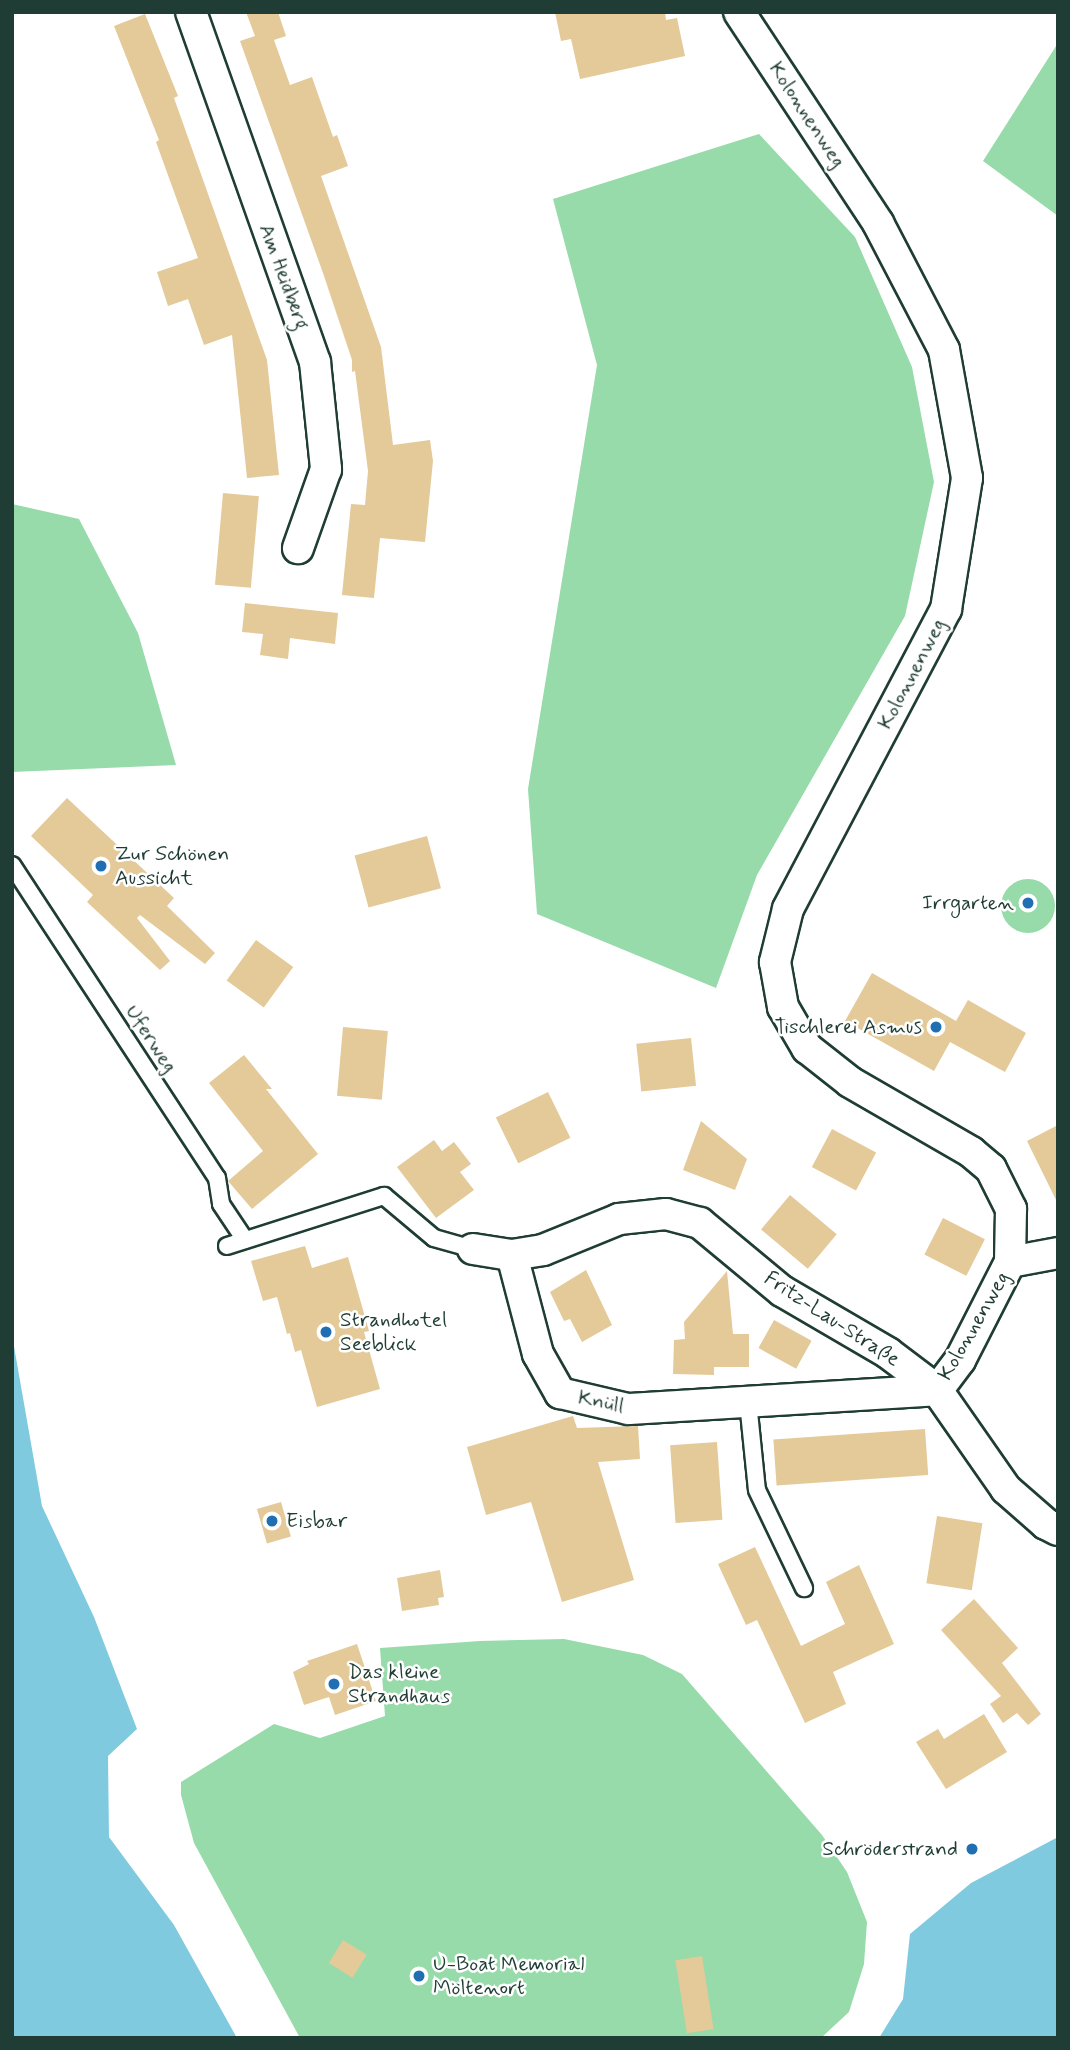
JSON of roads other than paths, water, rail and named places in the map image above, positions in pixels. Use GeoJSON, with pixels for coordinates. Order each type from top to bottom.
{"type":"FeatureCollection","features":[{"type":"Feature","properties":{"kind":"street","name":"Am Heidberg"},"geometry":{"type":"LineString","coordinates":[[191,12],[314,362],[326,469],[298,548]]}},
{"type":"Feature","properties":{"kind":"street","name":"Kolonnenweg"},"geometry":{"type":"LineString","coordinates":[[739,12],[878,223],[944,350],[967,478],[946,610],[788,909],[775,962],[783,1007],[807,1048],[850,1082],[971,1152],[991,1169],[1011,1209],[1010,1262],[960,1360],[937,1390]]}},
{"type":"Feature","properties":{"kind":"street","name":"Fritz-Lau-Straße"},"geometry":{"type":"LineString","coordinates":[[473,1249],[512,1255],[543,1251],[619,1219],[666,1214],[700,1223],[782,1292],[888,1353],[937,1390],[1006,1489],[1046,1524],[1058,1530]]}},
{"type":"Feature","properties":{"kind":"street","name":"Kolonnenweg"},"geometry":{"type":"LineString","coordinates":[[1010,1262],[1058,1254]]}},
{"type":"Feature","properties":{"kind":"street","name":"Knüll"},"geometry":{"type":"LineString","coordinates":[[512,1255],[538,1354],[560,1393],[628,1409],[937,1390]]}},
{"type":"Feature","properties":{"kind":"lane","name":"Uferweg"},"geometry":{"type":"LineString","coordinates":[[12,865],[217,1178],[222,1204],[245,1240]]}},
{"type":"Feature","properties":{"kind":"lane"},"geometry":{"type":"LineString","coordinates":[[227,1246],[384,1196],[434,1238],[473,1249]]}},
{"type":"Feature","properties":{"kind":"lane"},"geometry":{"type":"LineString","coordinates":[[748,1402],[757,1490],[804,1588]]}},
{"type":"Feature","properties":{"kind":"water"},"geometry":{"type":"Polygon","coordinates":[[[12,1335],[42,1506],[94,1617],[137,1729],[108,1756],[109,1837],[174,1925],[237,2038],[12,2038],[12,1335]]]}},
{"type":"Feature","properties":{"kind":"water"},"geometry":{"type":"Polygon","coordinates":[[[1058,1837],[1058,2038],[879,2038],[903,1999],[910,1934],[971,1883],[1058,1837]]]}},
{"type":"Feature","properties":{"kind":"place","name":"Zur Schönen Aussicht"},"geometry":{"type":"Point","coordinates":[101,866]}},
{"type":"Feature","properties":{"kind":"place","name":"Irrgarten"},"geometry":{"type":"Point","coordinates":[1028,903]}},
{"type":"Feature","properties":{"kind":"place","name":"Tischlerei Asmus"},"geometry":{"type":"Point","coordinates":[936,1027]}},
{"type":"Feature","properties":{"kind":"place","name":"Strandhotel Seeblick"},"geometry":{"type":"Point","coordinates":[326,1332]}},
{"type":"Feature","properties":{"kind":"place","name":"Eisbar"},"geometry":{"type":"Point","coordinates":[272,1521]}},
{"type":"Feature","properties":{"kind":"place","name":"Das kleine Strandhaus"},"geometry":{"type":"Point","coordinates":[334,1684]}},
{"type":"Feature","properties":{"kind":"place","name":"Schröderstrand"},"geometry":{"type":"Point","coordinates":[972,1849]}},
{"type":"Feature","properties":{"kind":"place","name":"U-Boat Memorial Möltenort"},"geometry":{"type":"Point","coordinates":[419,1976]}}]}
